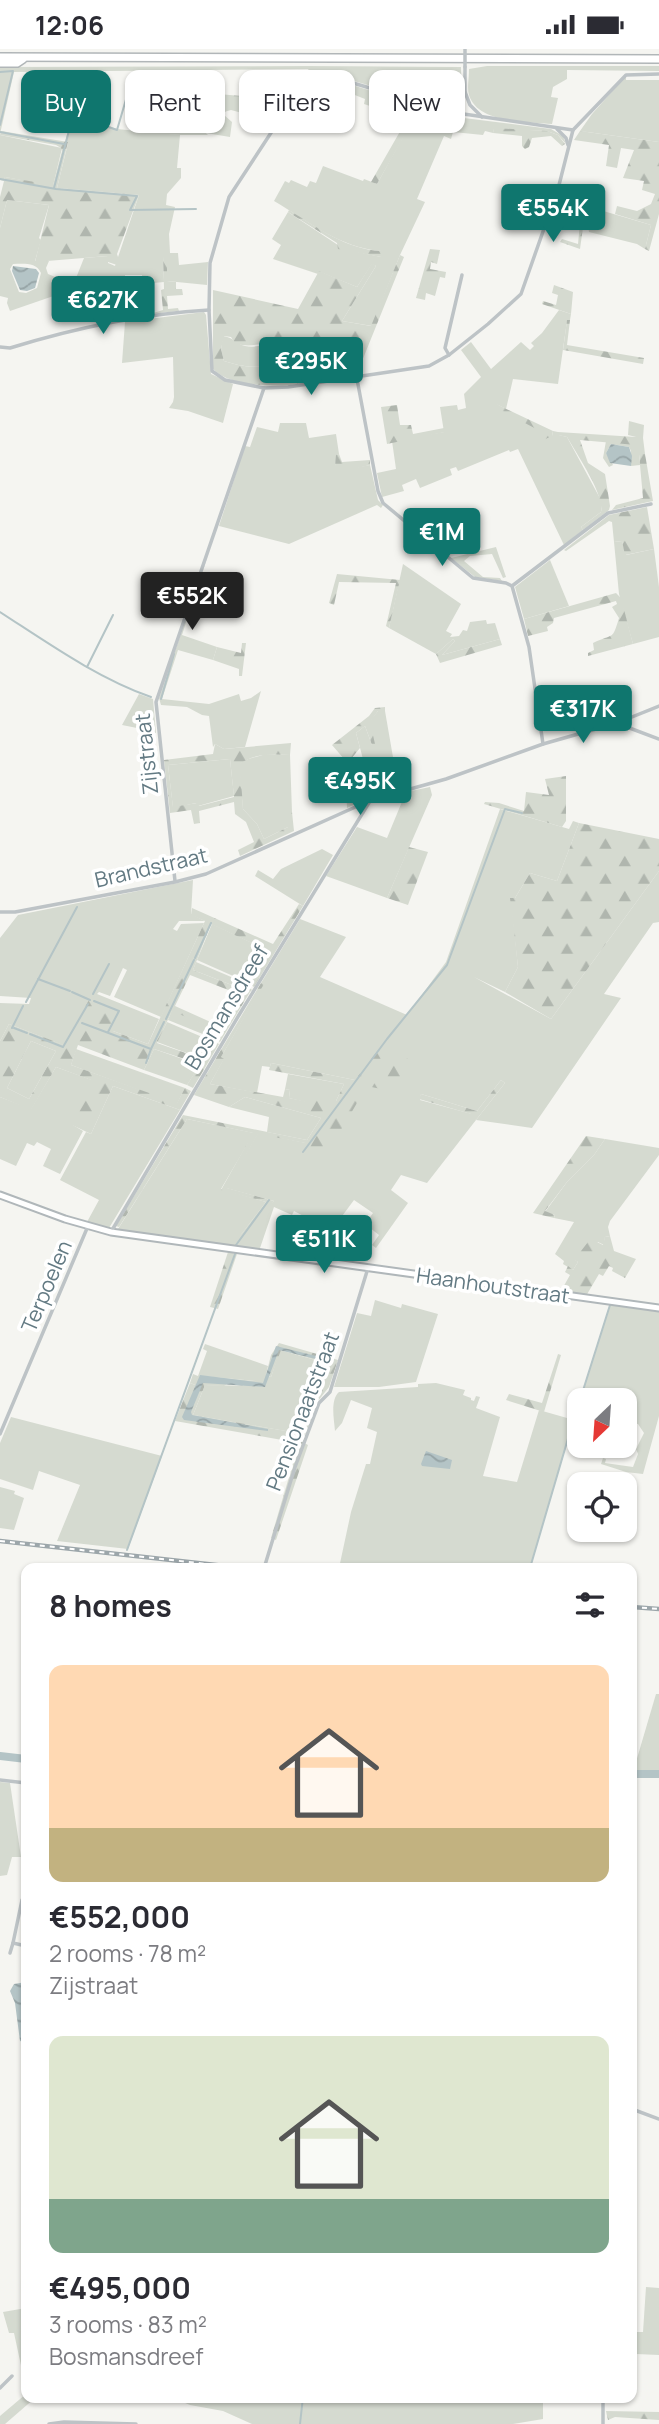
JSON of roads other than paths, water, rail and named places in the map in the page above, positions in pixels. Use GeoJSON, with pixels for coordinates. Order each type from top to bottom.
{"type":"FeatureCollection","features":[{"type":"Feature","properties":{"kind":"highway"},"geometry":{"type":"LineString","coordinates":[[0,57],[659,59]]}},
{"type":"Feature","properties":{"kind":"highway"},"geometry":{"type":"LineString","coordinates":[[0,63],[17,62],[25,57]]}},
{"type":"Feature","properties":{"kind":"street"},"geometry":{"type":"LineString","coordinates":[[465,49],[465,70]]}},
{"type":"Feature","properties":{"kind":"street"},"geometry":{"type":"LineString","coordinates":[[369,88],[323,74],[306,78],[229,197],[210,263],[212,371],[225,380],[264,388],[288,387],[356,379],[429,366],[449,355],[488,324],[520,293],[541,239],[573,129],[626,75],[659,74]]}},
{"type":"Feature","properties":{"kind":"street"},"geometry":{"type":"LineString","coordinates":[[465,92],[470,105],[484,118]]}},
{"type":"Feature","properties":{"kind":"street"},"geometry":{"type":"LineString","coordinates":[[465,115],[573,129]]}},
{"type":"Feature","properties":{"kind":"street"},"geometry":{"type":"LineString","coordinates":[[555,127],[566,138],[569,147]]}},
{"type":"Feature","properties":{"kind":"street"},"geometry":{"type":"LineString","coordinates":[[449,355],[445,348],[462,275]]}},
{"type":"Feature","properties":{"kind":"street"},"geometry":{"type":"LineString","coordinates":[[0,348],[10,348],[110,322],[209,310]]}},
{"type":"Feature","properties":{"kind":"street"},"geometry":{"type":"LineString","coordinates":[[356,379],[378,491],[383,503],[473,578],[512,586],[529,647],[543,744]]}},
{"type":"Feature","properties":{"kind":"street","name":"Zijstraat"},"geometry":{"type":"LineString","coordinates":[[175,882],[156,702],[264,388]]}},
{"type":"Feature","properties":{"kind":"street"},"geometry":{"type":"LineString","coordinates":[[512,586],[608,513],[651,504]]}},
{"type":"Feature","properties":{"kind":"street","name":"Brandstraat"},"geometry":{"type":"LineString","coordinates":[[0,912],[15,912],[206,874],[370,800],[446,779],[543,744],[617,723],[659,706]]}},
{"type":"Feature","properties":{"kind":"street"},"geometry":{"type":"LineString","coordinates":[[617,723],[659,739]]}},
{"type":"Feature","properties":{"kind":"street","name":"Bosmansdreef"},"geometry":{"type":"LineString","coordinates":[[111,1232],[370,800]]}},
{"type":"Feature","properties":{"kind":"street","name":"Haanhoutstraat"},"geometry":{"type":"LineString","coordinates":[[0,1195],[111,1232],[659,1308]]}},
{"type":"Feature","properties":{"kind":"street","name":"Terpoelen"},"geometry":{"type":"LineString","coordinates":[[0,1434],[88,1226]]}},
{"type":"Feature","properties":{"kind":"street","name":"Pensionaatstraat"},"geometry":{"type":"LineString","coordinates":[[266,1563],[295,1467],[319,1403],[330,1392],[368,1268]]}},
{"type":"Feature","properties":{"kind":"street"},"geometry":{"type":"LineString","coordinates":[[0,1780],[21,1782]]}},
{"type":"Feature","properties":{"kind":"street"},"geometry":{"type":"LineString","coordinates":[[10,1954],[21,1906]]}},
{"type":"Feature","properties":{"kind":"street"},"geometry":{"type":"LineString","coordinates":[[13,1943],[21,1945]]}},
{"type":"Feature","properties":{"kind":"street"},"geometry":{"type":"LineString","coordinates":[[637,2111],[659,2119]]}},
{"type":"Feature","properties":{"kind":"street"},"geometry":{"type":"LineString","coordinates":[[0,2388],[12,2376]]}},
{"type":"Feature","properties":{"kind":"street"},"geometry":{"type":"LineString","coordinates":[[603,2403],[603,2424]]}},
{"type":"Feature","properties":{"kind":"street"},"geometry":{"type":"LineString","coordinates":[[48,2424],[136,2424]]}},
{"type":"Feature","properties":{"kind":"water"},"geometry":{"type":"Polygon","coordinates":[[[13,266],[36,269],[39,273],[35,288],[20,290],[12,271],[13,266]]]}},
{"type":"Feature","properties":{"kind":"water"},"geometry":{"type":"Polygon","coordinates":[[[611,444],[629,447],[631,466],[610,463],[606,453],[611,444]]]}},
{"type":"Feature","properties":{"kind":"water"},"geometry":{"type":"Polygon","coordinates":[[[276,1346],[328,1359],[321,1387],[315,1387],[323,1364],[320,1360],[279,1350],[265,1387],[203,1383],[191,1412],[192,1415],[268,1431],[184,1420],[182,1417],[200,1375],[263,1383],[276,1346]]]}},
{"type":"Feature","properties":{"kind":"water"},"geometry":{"type":"Polygon","coordinates":[[[426,1451],[452,1460],[450,1469],[422,1466],[426,1451]]]}},
{"type":"Feature","properties":{"kind":"water"},"geometry":{"type":"Polygon","coordinates":[[[21,1983],[21,2041],[15,2003],[10,1991],[14,1984],[21,1983]]]}},
{"type":"Feature","properties":{"kind":"waterway"},"geometry":{"type":"LineString","coordinates":[[0,72],[13,71],[0,125]]}},
{"type":"Feature","properties":{"kind":"waterway"},"geometry":{"type":"LineString","coordinates":[[111,128],[117,130],[125,103]]}},
{"type":"Feature","properties":{"kind":"waterway"},"geometry":{"type":"LineString","coordinates":[[0,132],[64,144]]}},
{"type":"Feature","properties":{"kind":"waterway"},"geometry":{"type":"LineString","coordinates":[[54,188],[68,133]]}},
{"type":"Feature","properties":{"kind":"waterway"},"geometry":{"type":"LineString","coordinates":[[0,179],[56,189],[137,196],[130,210],[196,209]]}},
{"type":"Feature","properties":{"kind":"waterway"},"geometry":{"type":"LineString","coordinates":[[0,612],[92,670],[151,697]]}},
{"type":"Feature","properties":{"kind":"waterway"},"geometry":{"type":"LineString","coordinates":[[87,667],[113,615]]}},
{"type":"Feature","properties":{"kind":"waterway"},"geometry":{"type":"LineString","coordinates":[[161,699],[174,654]]}},
{"type":"Feature","properties":{"kind":"waterway"},"geometry":{"type":"LineString","coordinates":[[303,1152],[387,1039],[447,965],[505,809],[522,813]]}},
{"type":"Feature","properties":{"kind":"waterway"},"geometry":{"type":"LineString","coordinates":[[26,1002],[77,907]]}},
{"type":"Feature","properties":{"kind":"waterway"},"geometry":{"type":"LineString","coordinates":[[195,958],[211,923]]}},
{"type":"Feature","properties":{"kind":"waterway"},"geometry":{"type":"LineString","coordinates":[[166,1019],[194,960]]}},
{"type":"Feature","properties":{"kind":"waterway"},"geometry":{"type":"LineString","coordinates":[[93,994],[109,964]]}},
{"type":"Feature","properties":{"kind":"waterway"},"geometry":{"type":"LineString","coordinates":[[38,979],[70,991]]}},
{"type":"Feature","properties":{"kind":"waterway"},"geometry":{"type":"LineString","coordinates":[[72,992],[90,1000]]}},
{"type":"Feature","properties":{"kind":"waterway"},"geometry":{"type":"LineString","coordinates":[[94,1001],[119,1011],[108,1032]]}},
{"type":"Feature","properties":{"kind":"waterway"},"geometry":{"type":"LineString","coordinates":[[30,1034],[63,1047],[88,1004]]}},
{"type":"Feature","properties":{"kind":"waterway"},"geometry":{"type":"LineString","coordinates":[[12,1028],[23,1006]]}},
{"type":"Feature","properties":{"kind":"waterway"},"geometry":{"type":"LineString","coordinates":[[151,1049],[164,1022]]}},
{"type":"Feature","properties":{"kind":"waterway"},"geometry":{"type":"LineString","coordinates":[[82,1023],[151,1049],[146,1063]]}},
{"type":"Feature","properties":{"kind":"waterway"},"geometry":{"type":"LineString","coordinates":[[14,1028],[27,1033]]}},
{"type":"Feature","properties":{"kind":"waterway"},"geometry":{"type":"LineString","coordinates":[[236,1245],[269,1200]]}},
{"type":"Feature","properties":{"kind":"waterway"},"geometry":{"type":"LineString","coordinates":[[127,1550],[235,1254]]}},
{"type":"Feature","properties":{"kind":"waterway"},"geometry":{"type":"LineString","coordinates":[[584,1388],[610,1305]]}},
{"type":"Feature","properties":{"kind":"waterway"},"geometry":{"type":"LineString","coordinates":[[531,1563],[567,1442]]}},
{"type":"Feature","properties":{"kind":"waterway"},"geometry":{"type":"LineString","coordinates":[[0,1756],[21,1758]]}},
{"type":"Feature","properties":{"kind":"waterway"},"geometry":{"type":"LineString","coordinates":[[637,1774],[659,1774]]}},
{"type":"Feature","properties":{"kind":"waterway"},"geometry":{"type":"LineString","coordinates":[[300,2424],[302,2403]]}},
{"type":"Feature","properties":{"kind":"railway"},"geometry":{"type":"LineString","coordinates":[[0,1541],[198,1563]]}},
{"type":"Feature","properties":{"kind":"railway"},"geometry":{"type":"LineString","coordinates":[[637,1607],[659,1609]]}}]}
